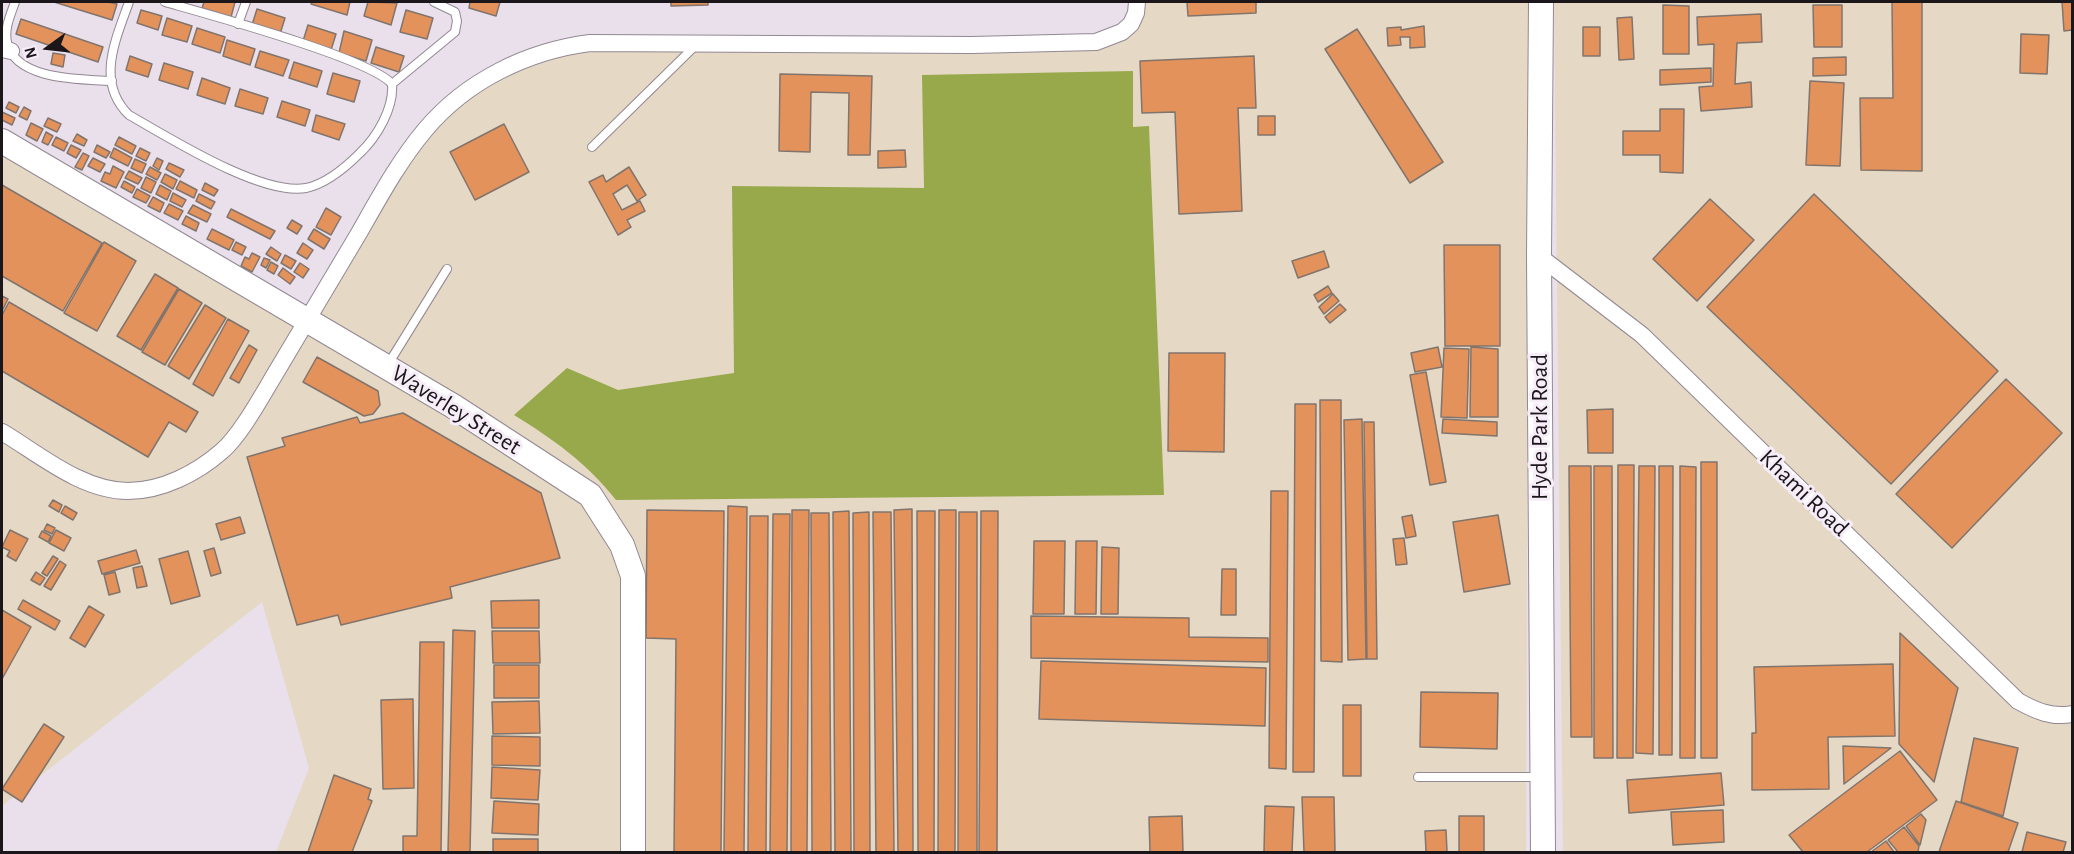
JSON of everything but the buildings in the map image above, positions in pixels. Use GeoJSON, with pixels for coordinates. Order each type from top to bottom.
{"type":"FeatureCollection","features":[{"type":"Feature","properties":{"kind":"street"},"geometry":{"type":"LineString","coordinates":[[2,432],[75,476],[105,488],[128,491],[155,487],[199,469],[224,450],[261,398],[389,182],[413,146],[441,113],[480,82],[501,71],[560,48],[590,43],[972,45],[1096,42],[1116,35],[1131,24],[1136,13],[1137,2]]}},
{"type":"Feature","properties":{"kind":"street","name":"Hyde Park Road"},"geometry":{"type":"LineString","coordinates":[[1540,2],[1539,256],[1543,852]]}},
{"type":"Feature","properties":{"kind":"street","name":"Waverley Street"},"geometry":{"type":"LineString","coordinates":[[2,141],[387,367],[590,495],[622,545],[633,576],[633,852]]}},
{"type":"Feature","properties":{"kind":"street","name":"Khami Road"},"geometry":{"type":"LineString","coordinates":[[1539,256],[1642,334],[2018,701],[2037,712],[2053,715],[2073,714]]}},
{"type":"Feature","properties":{"kind":"lane"},"geometry":{"type":"LineString","coordinates":[[15,2],[7,27],[6,50],[28,68],[44,74],[112,81]]}},
{"type":"Feature","properties":{"kind":"lane"},"geometry":{"type":"LineString","coordinates":[[129,2],[110,54],[112,81],[118,101],[129,115],[217,164],[291,189],[316,185],[338,172],[368,145],[387,110],[392,84],[455,32],[457,21],[455,12],[434,2]]}},
{"type":"Feature","properties":{"kind":"lane"},"geometry":{"type":"LineString","coordinates":[[165,2],[238,24],[377,72],[392,84]]}},
{"type":"Feature","properties":{"kind":"lane"},"geometry":{"type":"LineString","coordinates":[[238,24],[246,2]]}},
{"type":"Feature","properties":{"kind":"lane"},"geometry":{"type":"LineString","coordinates":[[592,147],[697,44]]}},
{"type":"Feature","properties":{"kind":"lane"},"geometry":{"type":"LineString","coordinates":[[387,367],[447,269]]}},
{"type":"Feature","properties":{"kind":"lane"},"geometry":{"type":"LineString","coordinates":[[1418,777],[1543,777]]}},
{"type":"Feature","properties":{"kind":"shaded area"},"geometry":{"type":"Polygon","coordinates":[[[1137,2],[1529,2],[1526,852],[276,852],[309,768],[262,602],[2,806],[2,146],[309,325],[420,143],[452,110],[488,84],[560,53],[592,49],[1119,41],[1137,2]]]}},
{"type":"Feature","properties":{"kind":"shaded area"},"geometry":{"type":"Polygon","coordinates":[[[1554,2],[2072,2],[2072,852],[1563,852],[1554,2]]]}},
{"type":"Feature","properties":{"kind":"green space"},"geometry":{"type":"Polygon","coordinates":[[[1133,71],[1133,127],[1149,126],[1164,495],[616,500],[593,474],[569,453],[514,415],[567,368],[618,390],[734,373],[732,186],[924,188],[922,75],[1133,71]]]}}]}
